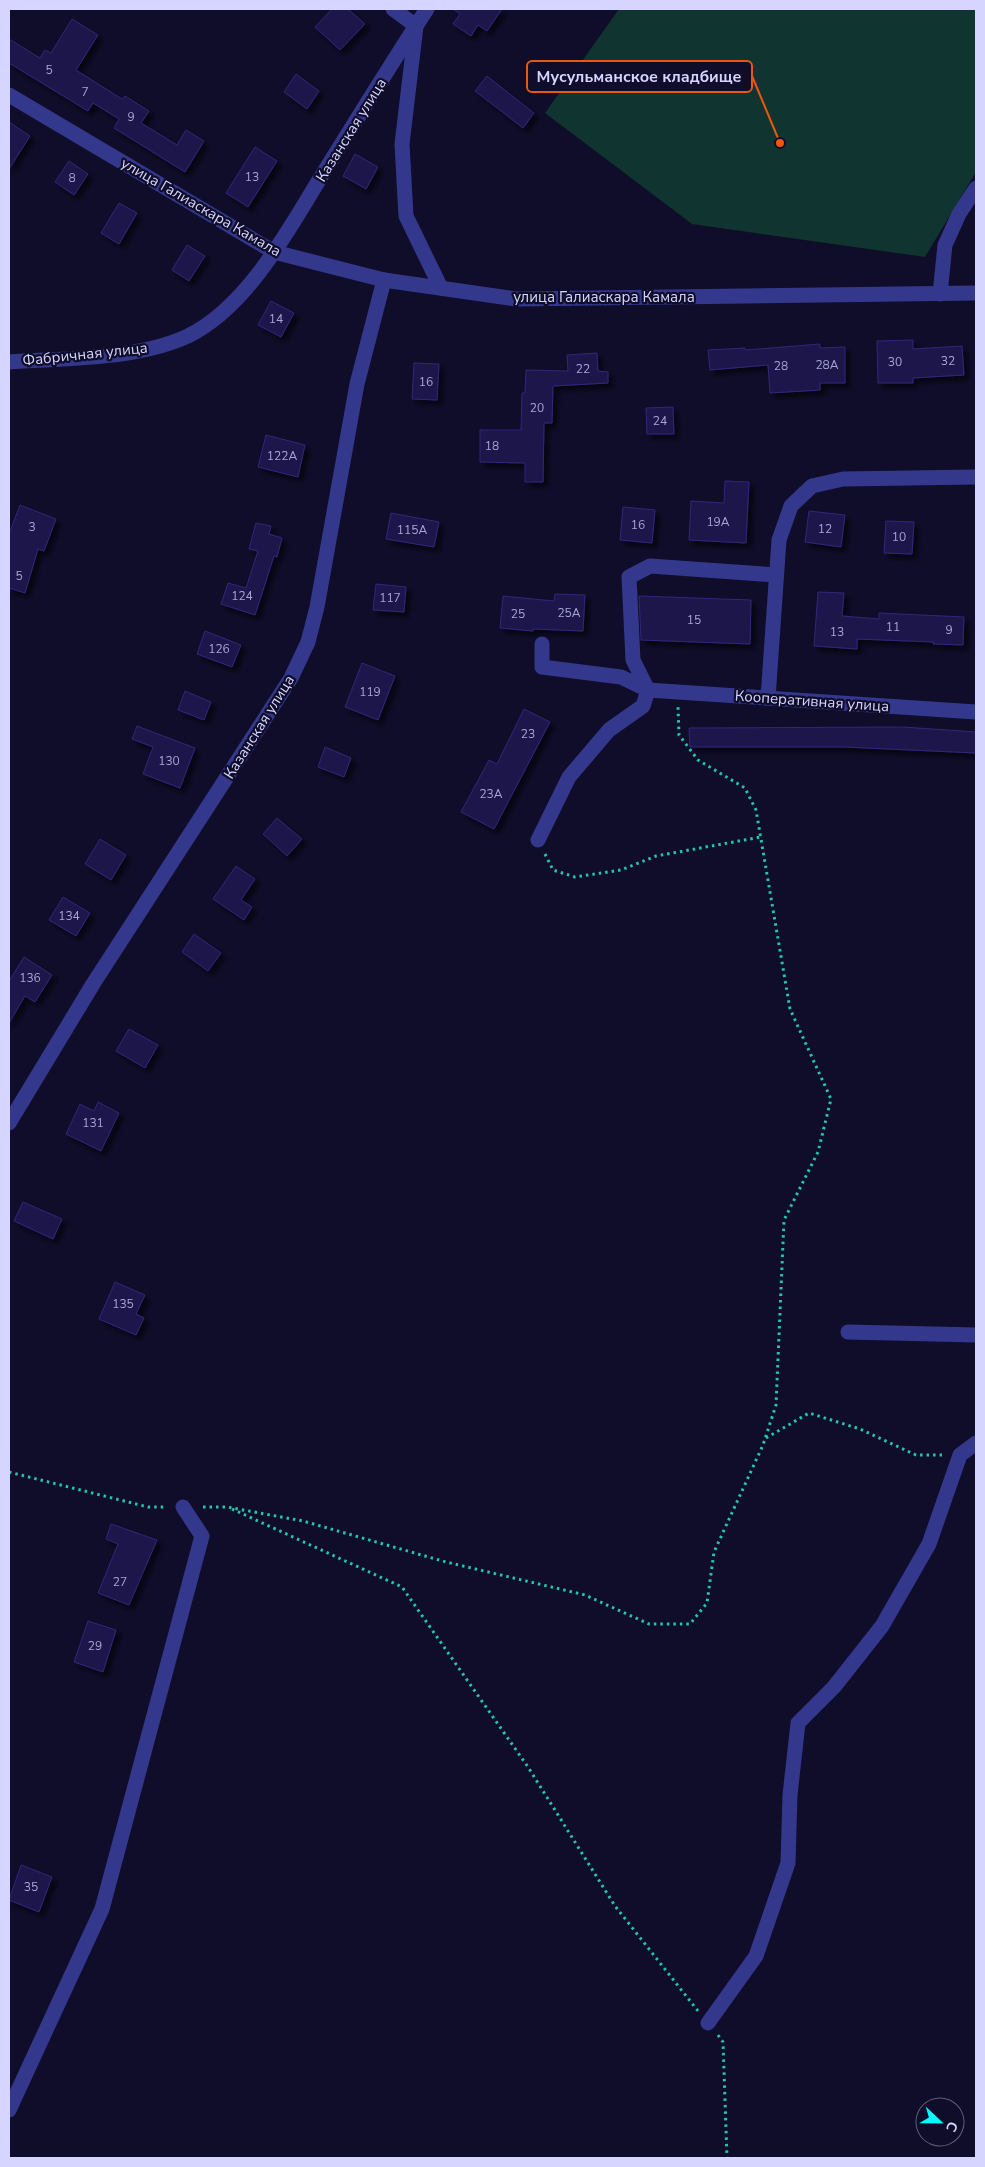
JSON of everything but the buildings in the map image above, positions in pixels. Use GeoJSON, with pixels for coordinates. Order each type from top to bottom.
{"type":"FeatureCollection","features":[{"type":"Feature","properties":{"kind":"street"},"geometry":{"type":"LineString","coordinates":[[393,9],[416,26],[402,144],[406,216],[441,288]]}},
{"type":"Feature","properties":{"kind":"street","name":"Казанская улица"},"geometry":{"type":"LineString","coordinates":[[274,252],[427,9]]}},
{"type":"Feature","properties":{"kind":"street","name":"улица Галиаскара Камала"},"geometry":{"type":"LineString","coordinates":[[9,95],[274,252],[384,280],[516,299],[976,293]]}},
{"type":"Feature","properties":{"kind":"street"},"geometry":{"type":"LineString","coordinates":[[940,294],[945,245],[959,214],[976,188]]}},
{"type":"Feature","properties":{"kind":"street","name":"Фабричная улица"},"geometry":{"type":"LineString","coordinates":[[9,362],[119,354],[160,346],[187,336],[214,321],[236,301],[274,252]]}},
{"type":"Feature","properties":{"kind":"street","name":"Казанская улица"},"geometry":{"type":"LineString","coordinates":[[9,1123],[93,984],[291,678],[308,642],[317,607],[357,384],[384,280]]}},
{"type":"Feature","properties":{"kind":"street"},"geometry":{"type":"LineString","coordinates":[[768,698],[779,540],[791,506],[812,486],[843,479],[976,476]]}},
{"type":"Feature","properties":{"kind":"street"},"geometry":{"type":"LineString","coordinates":[[538,840],[569,777],[609,730],[643,706],[648,690],[633,660],[628,577],[650,566],[776,575]]}},
{"type":"Feature","properties":{"kind":"street"},"geometry":{"type":"LineString","coordinates":[[542,644],[542,667],[621,677],[648,690]]}},
{"type":"Feature","properties":{"kind":"street","name":"Кооперативная улица"},"geometry":{"type":"LineString","coordinates":[[648,690],[976,712]]}},
{"type":"Feature","properties":{"kind":"street"},"geometry":{"type":"LineString","coordinates":[[848,1332],[976,1335]]}},
{"type":"Feature","properties":{"kind":"street"},"geometry":{"type":"LineString","coordinates":[[708,2023],[756,1956],[788,1863],[790,1795],[798,1723],[834,1687],[882,1626],[929,1544],[960,1455],[976,1443]]}},
{"type":"Feature","properties":{"kind":"street"},"geometry":{"type":"LineString","coordinates":[[9,2110],[102,1909],[202,1536],[183,1507]]}},
{"type":"Feature","properties":{"kind":"path"},"geometry":{"type":"LineString","coordinates":[[9,1472],[148,1507],[227,1507],[303,1522],[446,1562],[584,1595],[649,1624],[690,1624],[707,1602],[714,1552],[766,1438],[776,1405],[784,1220],[818,1152],[830,1099],[790,1009],[756,810],[745,788],[698,760],[679,735],[678,692]]}},
{"type":"Feature","properties":{"kind":"path"},"geometry":{"type":"LineString","coordinates":[[538,840],[552,870],[575,877],[621,870],[656,856],[761,837]]}},
{"type":"Feature","properties":{"kind":"path"},"geometry":{"type":"LineString","coordinates":[[766,1438],[810,1413],[860,1429],[916,1455],[960,1455]]}},
{"type":"Feature","properties":{"kind":"path"},"geometry":{"type":"LineString","coordinates":[[227,1507],[402,1587],[528,1767],[616,1906],[723,2042],[726,2158]]}},
{"type":"Feature","properties":{"kind":"green space"},"geometry":{"type":"Polygon","coordinates":[[[619,9],[976,9],[976,172],[925,257],[692,224],[545,113],[619,9]]]}},
{"type":"Feature","properties":{"kind":"place","name":"Мусульманское кладбище"},"geometry":{"type":"Point","coordinates":[780,143]}}]}
